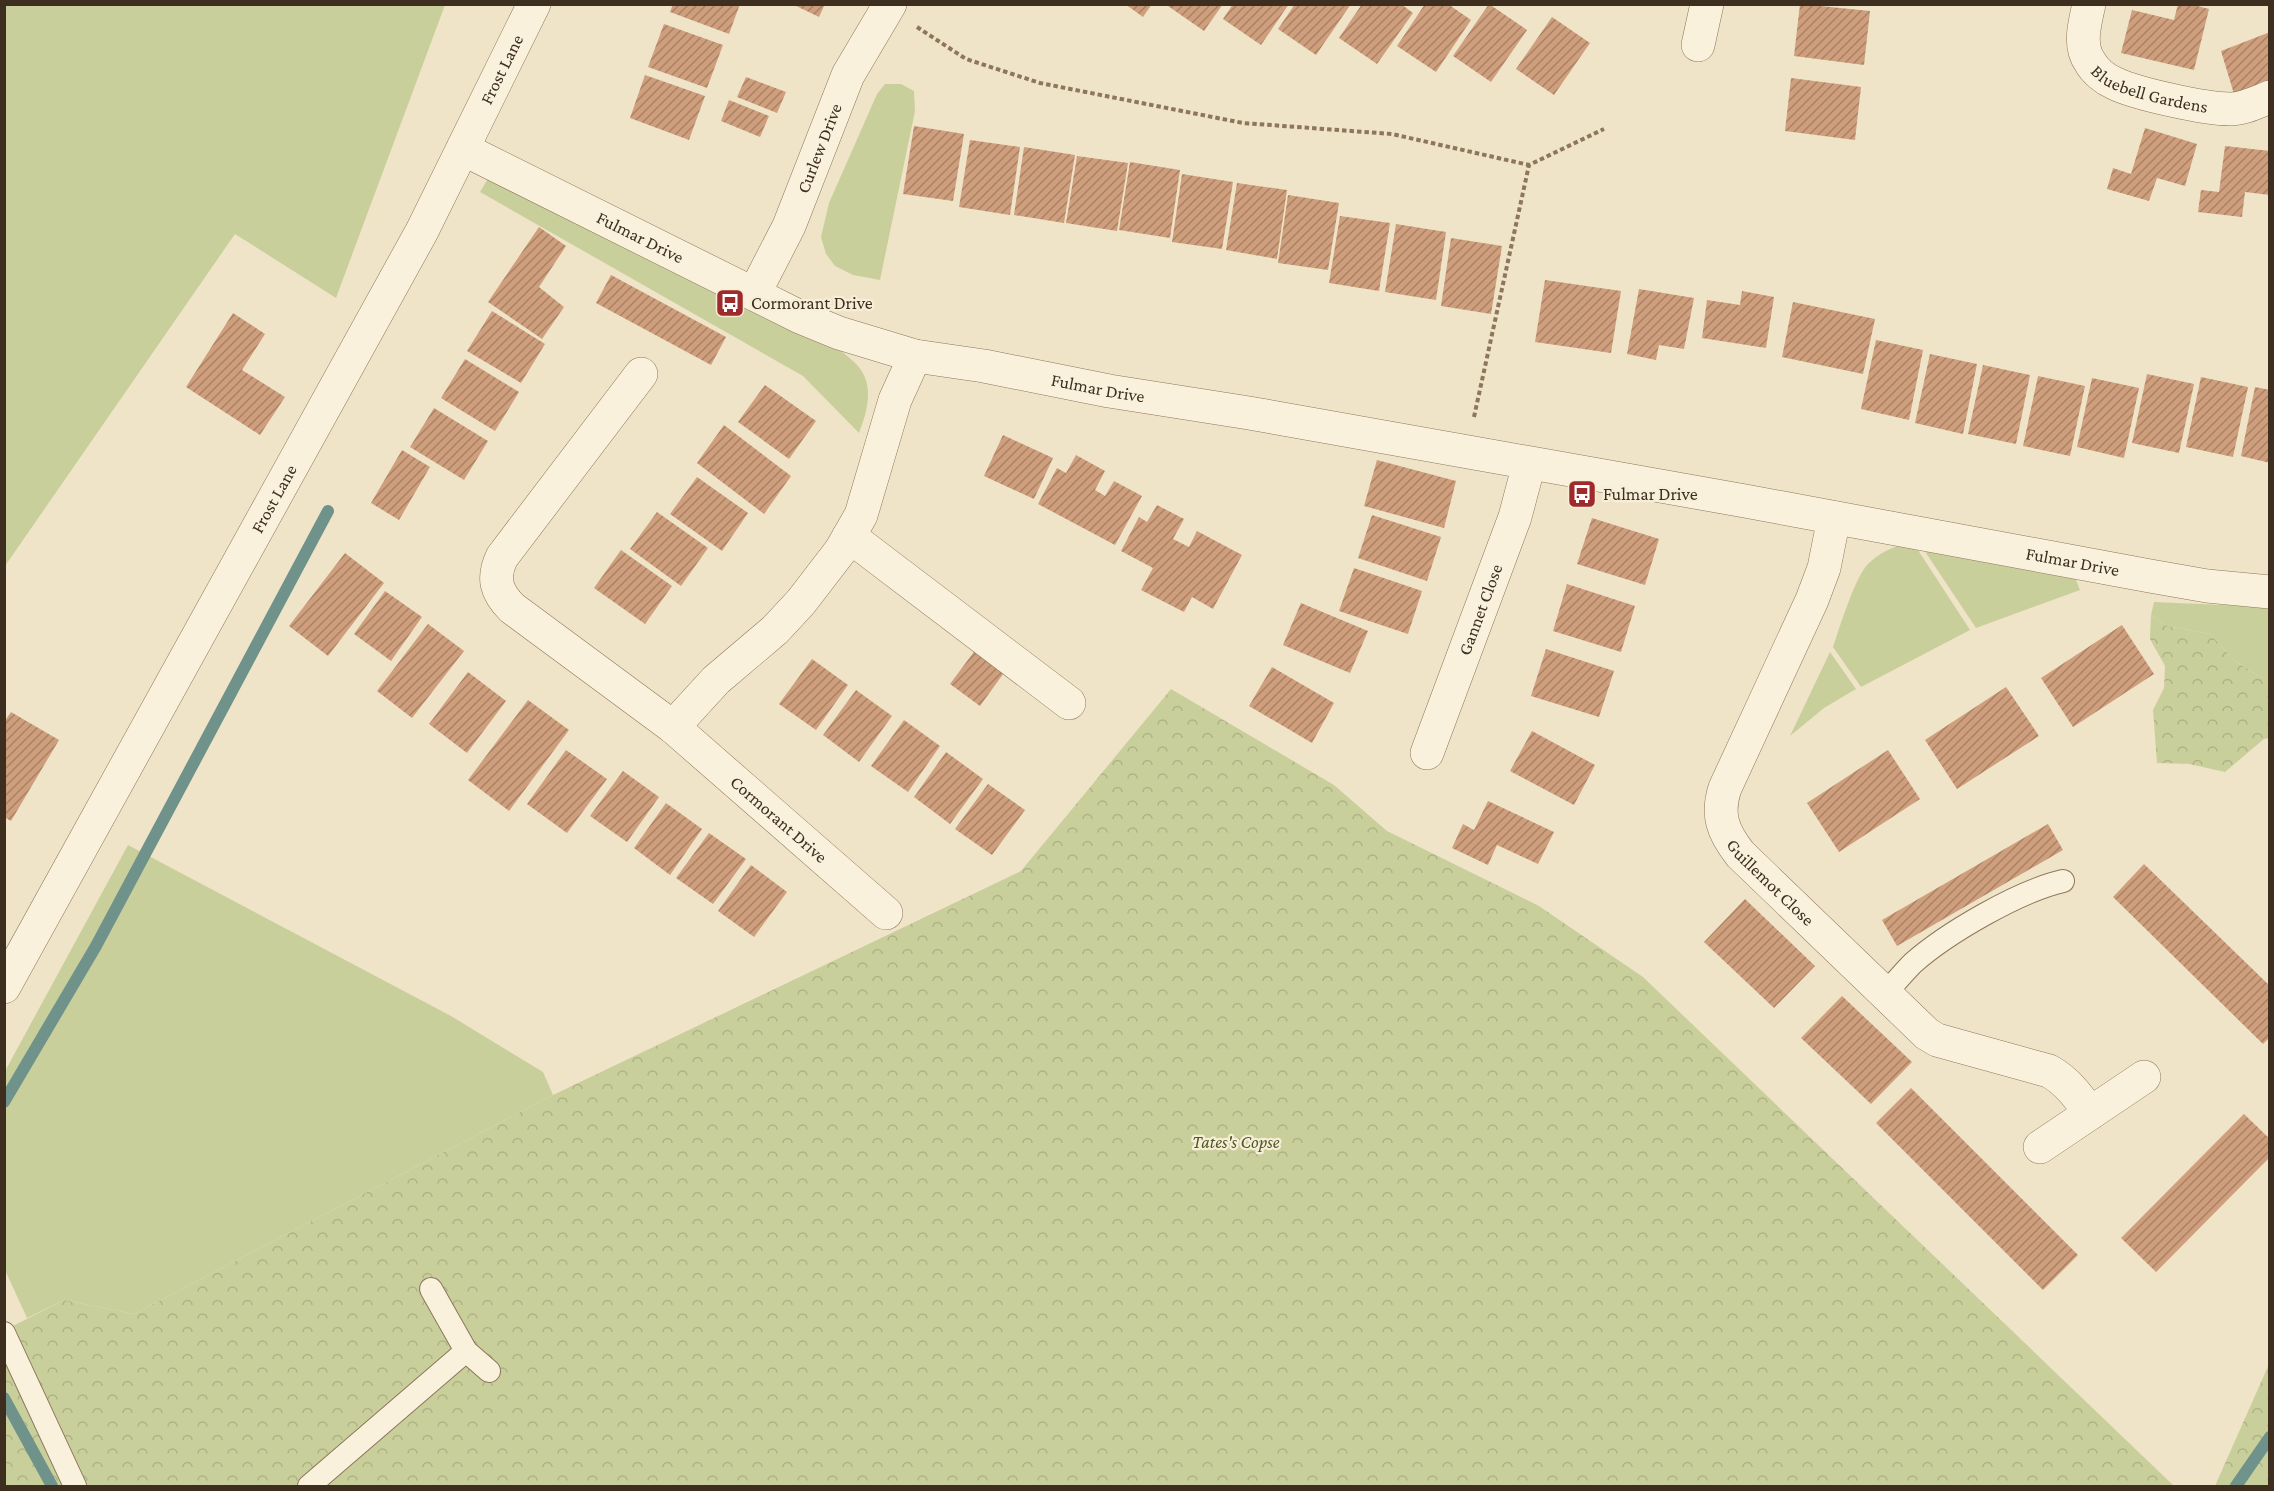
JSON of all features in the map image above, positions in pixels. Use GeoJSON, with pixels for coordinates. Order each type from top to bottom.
{"type":"FeatureCollection","features":[{"type":"Feature","properties":{"kind":"street","name":"Frost Lane"},"geometry":{"type":"LineString","coordinates":[[4,987],[422,231],[534,4]]}},
{"type":"Feature","properties":{"kind":"street"},"geometry":{"type":"LineString","coordinates":[[1698,45],[1707,4]]}},
{"type":"Feature","properties":{"kind":"street","name":"Bluebell Gardens"},"geometry":{"type":"LineString","coordinates":[[2090,4],[2084,27],[2084,45],[2089,61],[2113,83],[2135,91],[2215,108],[2233,109],[2270,97]]}},
{"type":"Feature","properties":{"kind":"street","name":"Curlew Drive"},"geometry":{"type":"LineString","coordinates":[[754,294],[789,226],[848,75],[890,5]]}},
{"type":"Feature","properties":{"kind":"street","name":"Fulmar Drive"},"geometry":{"type":"LineString","coordinates":[[463,149],[800,317],[839,333],[915,356],[984,366],[1109,391],[2207,586],[2270,592]]}},
{"type":"Feature","properties":{"kind":"street"},"geometry":{"type":"LineString","coordinates":[[673,727],[716,680],[775,630],[822,576],[849,536],[861,515],[895,400],[915,356]]}},
{"type":"Feature","properties":{"kind":"street","name":"Cormorant Drive"},"geometry":{"type":"LineString","coordinates":[[641,374],[509,547],[497,567],[495,578],[502,598],[512,608],[673,727],[886,912]]}},
{"type":"Feature","properties":{"kind":"street","name":"Gannet Close"},"geometry":{"type":"LineString","coordinates":[[1427,753],[1515,517],[1529,464]]}},
{"type":"Feature","properties":{"kind":"street","name":"Guillemot Close"},"geometry":{"type":"LineString","coordinates":[[1834,518],[1818,584],[1721,799],[1720,813],[1725,834],[1740,854],[1915,1025],[1937,1040],[2049,1071],[2060,1077],[2090,1113]]}},
{"type":"Feature","properties":{"kind":"street"},"geometry":{"type":"LineString","coordinates":[[849,536],[1069,703]]}},
{"type":"Feature","properties":{"kind":"street"},"geometry":{"type":"LineString","coordinates":[[2040,1147],[2144,1077]]}},
{"type":"Feature","properties":{"kind":"lane"},"geometry":{"type":"LineString","coordinates":[[1885,994],[1912,964],[1936,945],[2007,903],[2046,885],[2063,881]]}},
{"type":"Feature","properties":{"kind":"lane"},"geometry":{"type":"LineString","coordinates":[[431,1288],[466,1351],[489,1371]]}},
{"type":"Feature","properties":{"kind":"lane"},"geometry":{"type":"LineString","coordinates":[[4,1333],[75,1486]]}},
{"type":"Feature","properties":{"kind":"lane"},"geometry":{"type":"LineString","coordinates":[[309,1486],[466,1351]]}},
{"type":"Feature","properties":{"kind":"path"},"geometry":{"type":"LineString","coordinates":[[890,5],[921,30],[966,59],[1040,83],[1243,123],[1392,134],[1529,165],[1605,129]]}},
{"type":"Feature","properties":{"kind":"path"},"geometry":{"type":"LineString","coordinates":[[1466,453],[1529,165]]}},
{"type":"Feature","properties":{"kind":"green space"},"geometry":{"type":"Polygon","coordinates":[[[5,4],[445,5],[336,298],[235,234],[5,566],[5,4]]]}},
{"type":"Feature","properties":{"kind":"green space"},"geometry":{"type":"Polygon","coordinates":[[[885,84],[901,84],[914,91],[915,111],[880,280],[853,275],[835,266],[826,254],[821,237],[829,203],[877,94],[885,84]]]}},
{"type":"Feature","properties":{"kind":"green space"},"geometry":{"type":"Polygon","coordinates":[[[490,175],[837,347],[858,366],[866,382],[867,408],[859,433],[803,376],[480,192],[490,175]]]}},
{"type":"Feature","properties":{"kind":"green space"},"geometry":{"type":"Polygon","coordinates":[[[1897,546],[1916,547],[1970,630],[1861,687],[1833,647],[1858,579],[1869,563],[1897,546]]]}},
{"type":"Feature","properties":{"kind":"green space"},"geometry":{"type":"Polygon","coordinates":[[[1922,547],[2073,572],[2080,590],[1976,628],[1922,547]]]}},
{"type":"Feature","properties":{"kind":"green space"},"geometry":{"type":"Polygon","coordinates":[[[2154,602],[2269,607],[2269,682],[2236,662],[2210,634],[2167,626],[2151,615],[2154,602]]]}},
{"type":"Feature","properties":{"kind":"green space"},"geometry":{"type":"Polygon","coordinates":[[[2151,615],[2167,626],[2210,634],[2236,662],[2269,682],[2269,738],[2264,739],[2225,772],[2189,764],[2157,763],[2153,710],[2164,688],[2165,666],[2150,639],[2151,615]]]}},
{"type":"Feature","properties":{"kind":"green space"},"geometry":{"type":"Polygon","coordinates":[[[1830,652],[1856,689],[1824,708],[1790,736],[1830,652]]]}},
{"type":"Feature","properties":{"kind":"green space","name":"Tates's Copse"},"geometry":{"type":"Polygon","coordinates":[[[1171,689],[1334,785],[1387,831],[1539,906],[1643,977],[2174,1486],[5,1486],[5,1330],[64,1300],[134,1314],[553,1095],[1021,871],[1171,689]]]}},
{"type":"Feature","properties":{"kind":"green space"},"geometry":{"type":"Polygon","coordinates":[[[128,845],[451,1016],[543,1072],[553,1095],[134,1314],[64,1300],[27,1318],[5,1270],[4,1073],[128,845]]]}},
{"type":"Feature","properties":{"kind":"green space"},"geometry":{"type":"Polygon","coordinates":[[[2269,1364],[2269,1486],[2215,1486],[2269,1364]]]}},
{"type":"Feature","properties":{"kind":"building"},"geometry":{"type":"Polygon","coordinates":[[[673,4],[740,4],[729,34],[670,12],[673,4]]]}},
{"type":"Feature","properties":{"kind":"building"},"geometry":{"type":"Polygon","coordinates":[[[792,4],[825,4],[819,17],[792,4]]]}},
{"type":"Feature","properties":{"kind":"building"},"geometry":{"type":"Polygon","coordinates":[[[1125,4],[1152,4],[1143,17],[1125,4]]]}},
{"type":"Feature","properties":{"kind":"building"},"geometry":{"type":"Polygon","coordinates":[[[1165,4],[1223,4],[1204,31],[1165,4]]]}},
{"type":"Feature","properties":{"kind":"building"},"geometry":{"type":"Polygon","coordinates":[[[1233,4],[1289,4],[1261,45],[1223,19],[1233,4]]]}},
{"type":"Feature","properties":{"kind":"building"},"geometry":{"type":"Polygon","coordinates":[[[1295,4],[1351,4],[1316,55],[1278,29],[1295,4]]]}},
{"type":"Feature","properties":{"kind":"building"},"geometry":{"type":"Polygon","coordinates":[[[1362,4],[1401,4],[1413,13],[1377,64],[1339,38],[1362,4]]]}},
{"type":"Feature","properties":{"kind":"building"},"geometry":{"type":"Polygon","coordinates":[[[1425,4],[1448,4],[1471,20],[1436,72],[1397,46],[1425,4]]]}},
{"type":"Feature","properties":{"kind":"building"},"geometry":{"type":"Polygon","coordinates":[[[1489,4],[1527,30],[1491,82],[1453,56],[1489,4]]]}},
{"type":"Feature","properties":{"kind":"building"},"geometry":{"type":"Polygon","coordinates":[[[1800,4],[1870,11],[1864,65],[1794,56],[1800,4]]]}},
{"type":"Feature","properties":{"kind":"building"},"geometry":{"type":"Polygon","coordinates":[[[2178,4],[2190,4],[2209,9],[2194,70],[2121,53],[2132,10],[2174,20],[2178,4]]]}},
{"type":"Feature","properties":{"kind":"building"},"geometry":{"type":"Polygon","coordinates":[[[1552,17],[1590,43],[1554,95],[1516,69],[1552,17]]]}},
{"type":"Feature","properties":{"kind":"building"},"geometry":{"type":"Polygon","coordinates":[[[664,24],[723,45],[707,88],[648,67],[664,24]]]}},
{"type":"Feature","properties":{"kind":"building"},"geometry":{"type":"Polygon","coordinates":[[[2270,32],[2270,80],[2234,94],[2221,51],[2270,32]]]}},
{"type":"Feature","properties":{"kind":"building"},"geometry":{"type":"Polygon","coordinates":[[[645,75],[705,96],[689,140],[630,118],[645,75]]]}},
{"type":"Feature","properties":{"kind":"building"},"geometry":{"type":"Polygon","coordinates":[[[746,77],[786,92],[777,113],[737,97],[746,77]]]}},
{"type":"Feature","properties":{"kind":"building"},"geometry":{"type":"Polygon","coordinates":[[[1791,78],[1861,87],[1855,140],[1785,131],[1791,78]]]}},
{"type":"Feature","properties":{"kind":"building"},"geometry":{"type":"Polygon","coordinates":[[[729,100],[769,116],[760,137],[721,121],[729,100]]]}},
{"type":"Feature","properties":{"kind":"building"},"geometry":{"type":"Polygon","coordinates":[[[914,126],[964,134],[953,201],[903,194],[914,126]]]}},
{"type":"Feature","properties":{"kind":"building"},"geometry":{"type":"Polygon","coordinates":[[[2145,128],[2197,144],[2185,186],[2157,178],[2149,201],[2107,189],[2113,168],[2131,174],[2145,128]]]}},
{"type":"Feature","properties":{"kind":"building"},"geometry":{"type":"Polygon","coordinates":[[[970,140],[1020,147],[1010,215],[959,207],[970,140]]]}},
{"type":"Feature","properties":{"kind":"building"},"geometry":{"type":"Polygon","coordinates":[[[2225,146],[2270,151],[2270,195],[2245,192],[2242,217],[2198,212],[2201,190],[2219,192],[2225,146]]]}},
{"type":"Feature","properties":{"kind":"building"},"geometry":{"type":"Polygon","coordinates":[[[1024,147],[1075,155],[1064,223],[1014,215],[1024,147]]]}},
{"type":"Feature","properties":{"kind":"building"},"geometry":{"type":"Polygon","coordinates":[[[1077,156],[1128,163],[1117,231],[1066,223],[1077,156]]]}},
{"type":"Feature","properties":{"kind":"building"},"geometry":{"type":"Polygon","coordinates":[[[1130,162],[1180,170],[1170,238],[1119,230],[1130,162]]]}},
{"type":"Feature","properties":{"kind":"building"},"geometry":{"type":"Polygon","coordinates":[[[1182,174],[1233,182],[1222,249],[1172,242],[1182,174]]]}},
{"type":"Feature","properties":{"kind":"building"},"geometry":{"type":"Polygon","coordinates":[[[1237,183],[1287,190],[1277,259],[1226,250],[1237,183]]]}},
{"type":"Feature","properties":{"kind":"building"},"geometry":{"type":"Polygon","coordinates":[[[1288,195],[1339,203],[1328,270],[1278,263],[1288,195]]]}},
{"type":"Feature","properties":{"kind":"building"},"geometry":{"type":"Polygon","coordinates":[[[1340,216],[1390,223],[1379,291],[1329,283],[1340,216]]]}},
{"type":"Feature","properties":{"kind":"building"},"geometry":{"type":"Polygon","coordinates":[[[1396,224],[1446,232],[1436,300],[1385,292],[1396,224]]]}},
{"type":"Feature","properties":{"kind":"building"},"geometry":{"type":"Polygon","coordinates":[[[539,227],[566,246],[539,287],[564,307],[542,339],[488,302],[539,227]]]}},
{"type":"Feature","properties":{"kind":"building"},"geometry":{"type":"Polygon","coordinates":[[[1451,238],[1502,246],[1491,314],[1441,306],[1451,238]]]}},
{"type":"Feature","properties":{"kind":"building"},"geometry":{"type":"Polygon","coordinates":[[[611,275],[726,337],[711,365],[596,303],[611,275]]]}},
{"type":"Feature","properties":{"kind":"building"},"geometry":{"type":"Polygon","coordinates":[[[1545,280],[1621,291],[1611,353],[1535,342],[1545,280]]]}},
{"type":"Feature","properties":{"kind":"building"},"geometry":{"type":"Polygon","coordinates":[[[1639,289],[1694,298],[1684,349],[1659,345],[1656,360],[1627,354],[1639,289]]]}},
{"type":"Feature","properties":{"kind":"building"},"geometry":{"type":"Polygon","coordinates":[[[1742,291],[1774,297],[1766,348],[1702,338],[1707,300],[1740,305],[1742,291]]]}},
{"type":"Feature","properties":{"kind":"building"},"geometry":{"type":"Polygon","coordinates":[[[1793,302],[1875,319],[1863,374],[1782,357],[1793,302]]]}},
{"type":"Feature","properties":{"kind":"building"},"geometry":{"type":"Polygon","coordinates":[[[492,311],[545,344],[521,383],[467,351],[492,311]]]}},
{"type":"Feature","properties":{"kind":"building"},"geometry":{"type":"Polygon","coordinates":[[[233,313],[265,334],[242,370],[285,397],[260,435],[186,387],[233,313]]]}},
{"type":"Feature","properties":{"kind":"building"},"geometry":{"type":"Polygon","coordinates":[[[1876,340],[1923,350],[1909,420],[1861,409],[1876,340]]]}},
{"type":"Feature","properties":{"kind":"building"},"geometry":{"type":"Polygon","coordinates":[[[1930,354],[1977,364],[1963,434],[1915,423],[1930,354]]]}},
{"type":"Feature","properties":{"kind":"building"},"geometry":{"type":"Polygon","coordinates":[[[465,359],[519,392],[495,431],[441,398],[465,359]]]}},
{"type":"Feature","properties":{"kind":"building"},"geometry":{"type":"Polygon","coordinates":[[[1983,365],[2030,375],[2016,444],[1968,434],[1983,365]]]}},
{"type":"Feature","properties":{"kind":"building"},"geometry":{"type":"Polygon","coordinates":[[[2147,374],[2194,384],[2179,453],[2132,443],[2147,374]]]}},
{"type":"Feature","properties":{"kind":"building"},"geometry":{"type":"Polygon","coordinates":[[[2038,376],[2085,386],[2070,456],[2023,446],[2038,376]]]}},
{"type":"Feature","properties":{"kind":"building"},"geometry":{"type":"Polygon","coordinates":[[[2201,377],[2248,387],[2233,457],[2186,447],[2201,377]]]}},
{"type":"Feature","properties":{"kind":"building"},"geometry":{"type":"Polygon","coordinates":[[[2092,378],[2139,388],[2124,458],[2077,447],[2092,378]]]}},
{"type":"Feature","properties":{"kind":"building"},"geometry":{"type":"Polygon","coordinates":[[[765,385],[816,421],[789,459],[738,422],[765,385]]]}},
{"type":"Feature","properties":{"kind":"building"},"geometry":{"type":"Polygon","coordinates":[[[2255,387],[2270,390],[2270,463],[2241,456],[2255,387]]]}},
{"type":"Feature","properties":{"kind":"building"},"geometry":{"type":"Polygon","coordinates":[[[434,408],[488,441],[464,480],[410,447],[434,408]]]}},
{"type":"Feature","properties":{"kind":"building"},"geometry":{"type":"Polygon","coordinates":[[[724,425],[791,476],[764,514],[697,463],[724,425]]]}},
{"type":"Feature","properties":{"kind":"building"},"geometry":{"type":"Polygon","coordinates":[[[1003,435],[1053,458],[1034,499],[984,476],[1003,435]]]}},
{"type":"Feature","properties":{"kind":"building"},"geometry":{"type":"Polygon","coordinates":[[[402,450],[430,467],[399,520],[371,503],[402,450]]]}},
{"type":"Feature","properties":{"kind":"building"},"geometry":{"type":"Polygon","coordinates":[[[1076,455],[1105,471],[1095,490],[1105,496],[1114,481],[1142,496],[1115,545],[1038,504],[1057,468],[1066,473],[1076,455]]]}},
{"type":"Feature","properties":{"kind":"building"},"geometry":{"type":"Polygon","coordinates":[[[1377,460],[1456,481],[1444,528],[1364,506],[1377,460]]]}},
{"type":"Feature","properties":{"kind":"building"},"geometry":{"type":"Polygon","coordinates":[[[697,477],[748,513],[722,551],[670,514],[697,477]]]}},
{"type":"Feature","properties":{"kind":"building"},"geometry":{"type":"Polygon","coordinates":[[[1157,505],[1184,519],[1173,539],[1189,547],[1197,531],[1242,555],[1213,609],[1192,597],[1184,612],[1141,590],[1153,568],[1121,551],[1139,517],[1147,522],[1157,505]]]}},
{"type":"Feature","properties":{"kind":"building"},"geometry":{"type":"Polygon","coordinates":[[[657,512],[708,548],[681,586],[630,549],[657,512]]]}},
{"type":"Feature","properties":{"kind":"building"},"geometry":{"type":"Polygon","coordinates":[[[1372,515],[1441,537],[1427,581],[1358,558],[1372,515]]]}},
{"type":"Feature","properties":{"kind":"building"},"geometry":{"type":"Polygon","coordinates":[[[1592,518],[1659,539],[1645,585],[1577,564],[1592,518]]]}},
{"type":"Feature","properties":{"kind":"building"},"geometry":{"type":"Polygon","coordinates":[[[621,550],[672,586],[645,624],[594,588],[621,550]]]}},
{"type":"Feature","properties":{"kind":"building"},"geometry":{"type":"Polygon","coordinates":[[[345,553],[384,583],[328,656],[289,626],[345,553]]]}},
{"type":"Feature","properties":{"kind":"building"},"geometry":{"type":"Polygon","coordinates":[[[1354,568],[1422,591],[1408,634],[1339,611],[1354,568]]]}},
{"type":"Feature","properties":{"kind":"building"},"geometry":{"type":"Polygon","coordinates":[[[1567,584],[1635,606],[1621,652],[1553,631],[1567,584]]]}},
{"type":"Feature","properties":{"kind":"building"},"geometry":{"type":"Polygon","coordinates":[[[385,591],[422,617],[391,661],[354,634],[385,591]]]}},
{"type":"Feature","properties":{"kind":"building"},"geometry":{"type":"Polygon","coordinates":[[[1301,603],[1368,631],[1350,673],[1283,645],[1301,603]]]}},
{"type":"Feature","properties":{"kind":"building"},"geometry":{"type":"Polygon","coordinates":[[[428,624],[464,651],[412,718],[377,691],[428,624]]]}},
{"type":"Feature","properties":{"kind":"building"},"geometry":{"type":"Polygon","coordinates":[[[2122,625],[2154,674],[2073,727],[2041,678],[2122,625]]]}},
{"type":"Feature","properties":{"kind":"building"},"geometry":{"type":"Polygon","coordinates":[[[976,649],[1006,670],[980,706],[950,684],[976,649]]]}},
{"type":"Feature","properties":{"kind":"building"},"geometry":{"type":"Polygon","coordinates":[[[1546,649],[1614,671],[1599,717],[1531,696],[1546,649]]]}},
{"type":"Feature","properties":{"kind":"building"},"geometry":{"type":"Polygon","coordinates":[[[812,659],[848,685],[816,730],[779,704],[812,659]]]}},
{"type":"Feature","properties":{"kind":"building"},"geometry":{"type":"Polygon","coordinates":[[[1272,667],[1334,703],[1312,743],[1249,706],[1272,667]]]}},
{"type":"Feature","properties":{"kind":"building"},"geometry":{"type":"Polygon","coordinates":[[[468,672],[506,701],[467,753],[429,724],[468,672]]]}},
{"type":"Feature","properties":{"kind":"building"},"geometry":{"type":"Polygon","coordinates":[[[2006,687],[2039,736],[1957,789],[1925,740],[2006,687]]]}},
{"type":"Feature","properties":{"kind":"building"},"geometry":{"type":"Polygon","coordinates":[[[856,690],[892,716],[859,762],[823,735],[856,690]]]}},
{"type":"Feature","properties":{"kind":"building"},"geometry":{"type":"Polygon","coordinates":[[[528,700],[569,730],[509,811],[468,780],[528,700]]]}},
{"type":"Feature","properties":{"kind":"building"},"geometry":{"type":"Polygon","coordinates":[[[11,712],[59,740],[11,821],[4,817],[4,722],[11,712]]]}},
{"type":"Feature","properties":{"kind":"building"},"geometry":{"type":"Polygon","coordinates":[[[904,720],[940,746],[908,792],[871,766],[904,720]]]}},
{"type":"Feature","properties":{"kind":"building"},"geometry":{"type":"Polygon","coordinates":[[[1532,731],[1595,765],[1574,805],[1510,771],[1532,731]]]}},
{"type":"Feature","properties":{"kind":"building"},"geometry":{"type":"Polygon","coordinates":[[[566,750],[607,779],[567,833],[527,804],[566,750]]]}},
{"type":"Feature","properties":{"kind":"building"},"geometry":{"type":"Polygon","coordinates":[[[1888,750],[1920,799],[1839,852],[1807,803],[1888,750]]]}},
{"type":"Feature","properties":{"kind":"building"},"geometry":{"type":"Polygon","coordinates":[[[946,752],[983,779],[950,824],[914,797],[946,752]]]}},
{"type":"Feature","properties":{"kind":"building"},"geometry":{"type":"Polygon","coordinates":[[[623,771],[659,797],[627,842],[590,816],[623,771]]]}},
{"type":"Feature","properties":{"kind":"building"},"geometry":{"type":"Polygon","coordinates":[[[988,784],[1025,810],[992,855],[955,829],[988,784]]]}},
{"type":"Feature","properties":{"kind":"building"},"geometry":{"type":"Polygon","coordinates":[[[1488,801],[1554,832],[1538,864],[1497,845],[1488,865],[1452,848],[1463,824],[1474,830],[1488,801]]]}},
{"type":"Feature","properties":{"kind":"building"},"geometry":{"type":"Polygon","coordinates":[[[666,803],[702,829],[670,875],[634,848],[666,803]]]}},
{"type":"Feature","properties":{"kind":"building"},"geometry":{"type":"Polygon","coordinates":[[[2048,824],[2063,850],[1897,946],[1882,920],[2048,824]]]}},
{"type":"Feature","properties":{"kind":"building"},"geometry":{"type":"Polygon","coordinates":[[[709,833],[746,859],[713,904],[676,878],[709,833]]]}},
{"type":"Feature","properties":{"kind":"building"},"geometry":{"type":"Polygon","coordinates":[[[2144,864],[2270,986],[2270,1037],[2263,1044],[2113,897],[2144,864]]]}},
{"type":"Feature","properties":{"kind":"building"},"geometry":{"type":"Polygon","coordinates":[[[751,865],[787,892],[754,937],[718,911],[751,865]]]}},
{"type":"Feature","properties":{"kind":"building"},"geometry":{"type":"Polygon","coordinates":[[[1745,899],[1815,966],[1774,1008],[1704,942],[1745,899]]]}},
{"type":"Feature","properties":{"kind":"building"},"geometry":{"type":"Polygon","coordinates":[[[1842,996],[1912,1062],[1871,1104],[1801,1038],[1842,996]]]}},
{"type":"Feature","properties":{"kind":"building"},"geometry":{"type":"Polygon","coordinates":[[[1911,1088],[2078,1255],[2043,1290],[1876,1123],[1911,1088]]]}},
{"type":"Feature","properties":{"kind":"building"},"geometry":{"type":"Polygon","coordinates":[[[2244,1114],[2270,1139],[2270,1157],[2156,1272],[2121,1238],[2244,1114]]]}},
{"type":"Feature","properties":{"kind":"waterway"},"geometry":{"type":"LineString","coordinates":[[4,1102],[96,946],[328,511]]}},
{"type":"Feature","properties":{"kind":"waterway"},"geometry":{"type":"LineString","coordinates":[[4,1398],[52,1486]]}},
{"type":"Feature","properties":{"kind":"waterway"},"geometry":{"type":"LineString","coordinates":[[2236,1486],[2270,1437]]}},
{"type":"Feature","properties":{"kind":"place","name":"Cormorant Drive"},"geometry":{"type":"Point","coordinates":[730,303]}},
{"type":"Feature","properties":{"kind":"place","name":"Fulmar Drive"},"geometry":{"type":"Point","coordinates":[1582,494]}}]}
